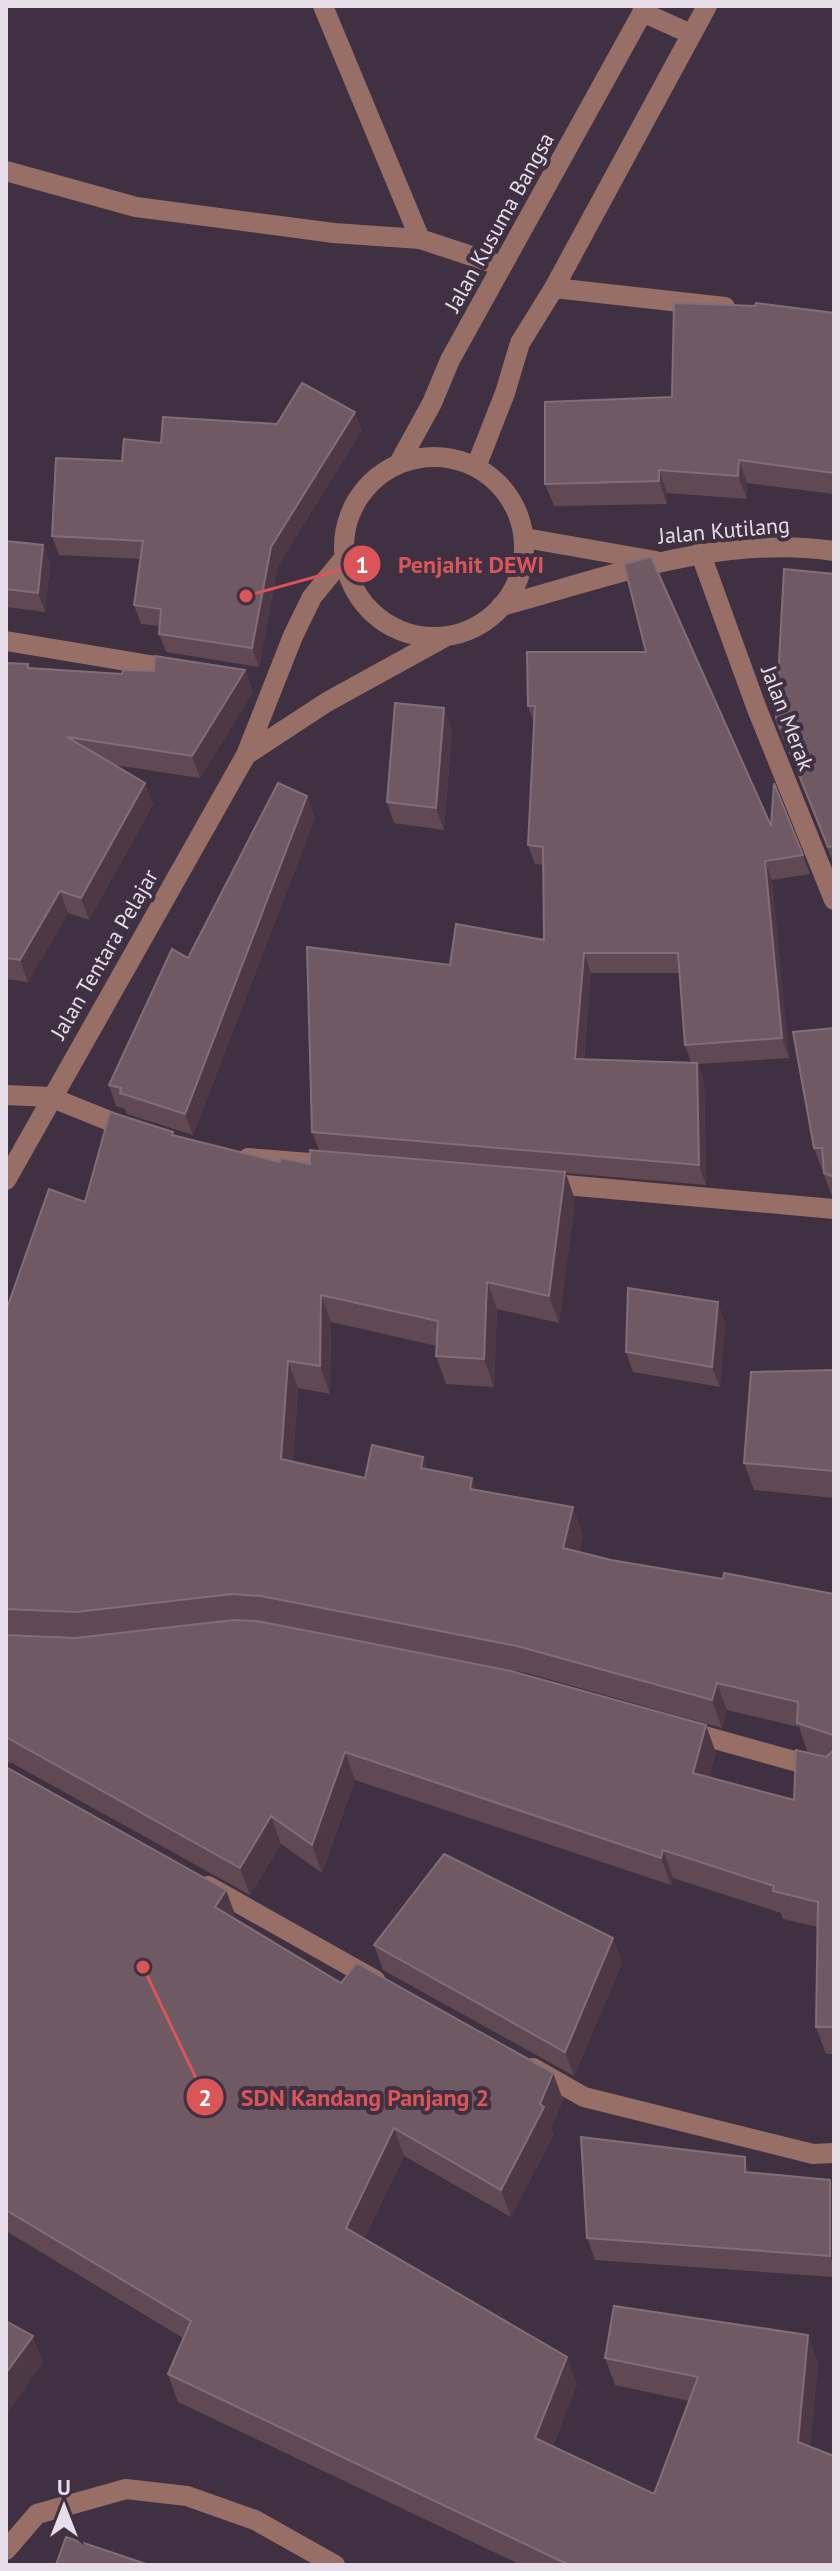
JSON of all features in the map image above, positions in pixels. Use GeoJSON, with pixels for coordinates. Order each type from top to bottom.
{"type":"FeatureCollection","features":[{"type":"Feature","properties":{"kind":"street"},"geometry":{"type":"LineString","coordinates":[[323,6],[420,239]]}},
{"type":"Feature","properties":{"kind":"street"},"geometry":{"type":"LineString","coordinates":[[476,467],[505,393],[520,343],[554,288],[707,6]]}},
{"type":"Feature","properties":{"kind":"street"},"geometry":{"type":"LineString","coordinates":[[644,9],[691,34]]}},
{"type":"Feature","properties":{"kind":"street","name":"Jalan Kusuma Bangsa"},"geometry":{"type":"LineString","coordinates":[[399,463],[502,266],[644,9]]}},
{"type":"Feature","properties":{"kind":"street"},"geometry":{"type":"LineString","coordinates":[[6,171],[136,207],[334,233],[420,239],[502,266]]}},
{"type":"Feature","properties":{"kind":"street"},"geometry":{"type":"LineString","coordinates":[[554,288],[751,310]]}},
{"type":"Feature","properties":{"kind":"street"},"geometry":{"type":"LineString","coordinates":[[424,457],[451,458],[476,467],[500,484],[517,509],[525,538],[523,565],[513,591],[501,606],[473,629],[445,637],[417,636],[390,626],[368,610],[352,586],[344,558],[345,529],[356,502],[374,478],[399,463],[424,457]]}},
{"type":"Feature","properties":{"kind":"street","name":"Jalan Kutilang"},"geometry":{"type":"LineString","coordinates":[[525,538],[664,562],[700,552],[807,547],[834,551]]}},
{"type":"Feature","properties":{"kind":"street","name":"Jalan Merak"},"geometry":{"type":"LineString","coordinates":[[700,552],[757,709],[833,894]]}},
{"type":"Feature","properties":{"kind":"street","name":"Jalan Tentara Pelajar"},"geometry":{"type":"LineString","coordinates":[[6,1180],[50,1097],[246,755],[264,681],[312,597],[344,558]]}},
{"type":"Feature","properties":{"kind":"street"},"geometry":{"type":"LineString","coordinates":[[501,606],[664,562]]}},
{"type":"Feature","properties":{"kind":"street","name":"Jalan Tentara Pelajar"},"geometry":{"type":"LineString","coordinates":[[246,755],[327,702],[445,637]]}},
{"type":"Feature","properties":{"kind":"street"},"geometry":{"type":"LineString","coordinates":[[6,641],[208,674]]}},
{"type":"Feature","properties":{"kind":"street"},"geometry":{"type":"LineString","coordinates":[[6,1095],[50,1097],[156,1137]]}},
{"type":"Feature","properties":{"kind":"street"},"geometry":{"type":"LineString","coordinates":[[228,1157],[349,1167]]}},
{"type":"Feature","properties":{"kind":"street"},"geometry":{"type":"LineString","coordinates":[[516,1180],[834,1209]]}},
{"type":"Feature","properties":{"kind":"street"},"geometry":{"type":"LineString","coordinates":[[671,1727],[834,1772]]}},
{"type":"Feature","properties":{"kind":"street"},"geometry":{"type":"LineString","coordinates":[[185,1874],[392,1989]]}},
{"type":"Feature","properties":{"kind":"street"},"geometry":{"type":"LineString","coordinates":[[516,2058],[584,2097],[813,2154],[834,2153]]}},
{"type":"Feature","properties":{"kind":"street"},"geometry":{"type":"LineString","coordinates":[[6,2550],[37,2514],[126,2489],[187,2496],[255,2520],[335,2565]]}},
{"type":"Feature","properties":{"kind":"building"},"geometry":{"type":"Polygon","coordinates":[[[674,303],[755,306],[756,303],[834,313],[834,473],[739,460],[738,476],[659,470],[659,481],[545,484],[545,402],[672,397],[674,303]]]}},
{"type":"Feature","properties":{"kind":"building"},"geometry":{"type":"Polygon","coordinates":[[[302,383],[355,412],[271,547],[252,648],[159,634],[161,609],[134,605],[143,541],[52,536],[56,458],[122,461],[124,439],[161,443],[163,417],[277,424],[302,383]]]}},
{"type":"Feature","properties":{"kind":"building"},"geometry":{"type":"Polygon","coordinates":[[[6,541],[43,545],[38,593],[6,589],[6,541]]]}},
{"type":"Feature","properties":{"kind":"building"},"geometry":{"type":"Polygon","coordinates":[[[651,557],[771,826],[774,783],[803,855],[765,861],[782,1038],[685,1045],[678,953],[584,953],[575,1059],[697,1063],[699,1165],[312,1132],[307,947],[450,965],[456,924],[544,940],[543,847],[528,845],[535,706],[528,706],[527,652],[646,652],[624,564],[651,557]]]}},
{"type":"Feature","properties":{"kind":"building"},"geometry":{"type":"Polygon","coordinates":[[[784,569],[834,574],[834,846],[828,847],[776,718],[784,569]]]}},
{"type":"Feature","properties":{"kind":"building"},"geometry":{"type":"Polygon","coordinates":[[[155,656],[245,670],[192,756],[67,737],[145,783],[81,898],[60,891],[20,960],[6,958],[6,663],[28,664],[28,668],[122,674],[123,670],[154,671],[155,656]]]}},
{"type":"Feature","properties":{"kind":"building"},"geometry":{"type":"Polygon","coordinates":[[[395,703],[444,708],[436,808],[387,802],[395,703]]]}},
{"type":"Feature","properties":{"kind":"building"},"geometry":{"type":"Polygon","coordinates":[[[278,783],[307,796],[185,1114],[120,1093],[121,1088],[109,1085],[172,949],[188,958],[278,783]]]}},
{"type":"Feature","properties":{"kind":"building"},"geometry":{"type":"Polygon","coordinates":[[[834,1028],[834,1177],[824,1173],[822,1148],[814,1148],[793,1032],[834,1028]]]}},
{"type":"Feature","properties":{"kind":"building"},"geometry":{"type":"Polygon","coordinates":[[[110,1112],[173,1132],[172,1135],[280,1162],[281,1158],[310,1164],[310,1150],[565,1172],[549,1296],[487,1282],[484,1359],[436,1356],[438,1321],[321,1295],[320,1366],[288,1361],[281,1459],[365,1478],[372,1445],[423,1457],[421,1468],[472,1478],[470,1489],[573,1507],[563,1548],[611,1560],[723,1579],[724,1573],[834,1594],[834,1739],[833,1735],[797,1723],[798,1702],[717,1683],[712,1700],[517,1646],[261,1596],[232,1594],[76,1612],[6,1609],[6,1311],[49,1189],[85,1202],[110,1112]]]}},
{"type":"Feature","properties":{"kind":"building"},"geometry":{"type":"Polygon","coordinates":[[[628,1288],[718,1302],[712,1367],[626,1352],[628,1288]]]}},
{"type":"Feature","properties":{"kind":"building"},"geometry":{"type":"Polygon","coordinates":[[[834,1370],[834,1471],[744,1463],[751,1372],[834,1370]]]}},
{"type":"Feature","properties":{"kind":"building"},"geometry":{"type":"Polygon","coordinates":[[[234,1620],[257,1621],[511,1671],[706,1725],[693,1773],[794,1800],[796,1750],[826,1757],[834,1750],[834,2027],[816,2027],[818,1902],[773,1891],[774,1886],[663,1850],[661,1858],[345,1752],[312,1845],[271,1816],[240,1868],[6,1737],[6,1635],[75,1638],[234,1620]]]}},
{"type":"Feature","properties":{"kind":"building"},"geometry":{"type":"Polygon","coordinates":[[[6,1767],[226,1890],[215,1907],[341,1983],[357,1963],[553,2073],[540,2104],[544,2107],[501,2190],[394,2128],[346,2228],[567,2357],[535,2438],[654,2494],[698,2377],[605,2358],[614,2306],[808,2335],[798,2442],[834,2456],[834,2565],[569,2565],[168,2374],[191,2321],[6,2210],[6,1767]]]}},
{"type":"Feature","properties":{"kind":"building"},"geometry":{"type":"Polygon","coordinates":[[[444,1854],[613,1938],[565,2052],[374,1945],[444,1854]]]}},
{"type":"Feature","properties":{"kind":"building"},"geometry":{"type":"Polygon","coordinates":[[[581,2137],[745,2157],[745,2172],[830,2180],[830,2256],[587,2238],[581,2137]]]}},
{"type":"Feature","properties":{"kind":"building"},"geometry":{"type":"Polygon","coordinates":[[[6,2321],[33,2336],[6,2373],[6,2321]]]}},
{"type":"Feature","properties":{"kind":"building"},"geometry":{"type":"Polygon","coordinates":[[[66,2537],[149,2565],[56,2565],[66,2537]]]}},
{"type":"Feature","properties":{"kind":"place","name":"Penjahit DEWI"},"geometry":{"type":"Point","coordinates":[246,596]}},
{"type":"Feature","properties":{"kind":"place","name":"SDN Kandang Panjang 2"},"geometry":{"type":"Point","coordinates":[143,1967]}}]}
